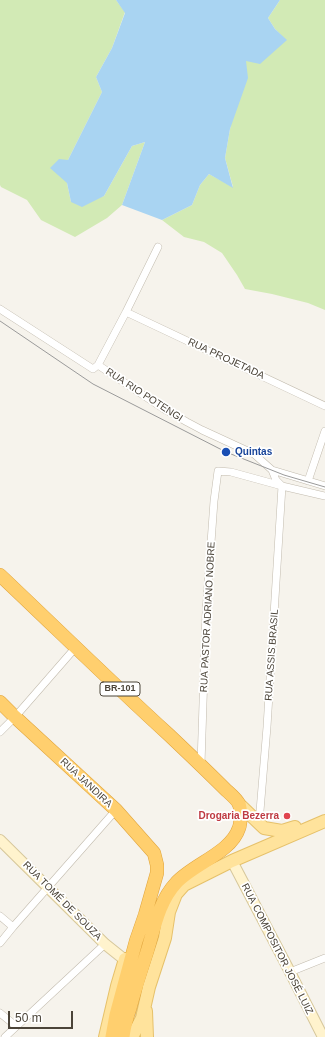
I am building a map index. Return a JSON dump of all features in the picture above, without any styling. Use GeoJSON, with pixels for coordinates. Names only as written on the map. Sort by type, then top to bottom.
{"type":"FeatureCollection","features":[{"type":"Feature","properties":{"kind":"highway","name":"BR-101"},"geometry":{"type":"LineString","coordinates":[[0,575],[137,706],[201,764],[239,804]]}},
{"type":"Feature","properties":{"kind":"highway","name":"RUA JANDIRA"},"geometry":{"type":"LineString","coordinates":[[0,702],[116,810],[154,853],[157,873],[136,942]]}},
{"type":"Feature","properties":{"kind":"highway"},"geometry":{"type":"LineString","coordinates":[[112,1037],[116,1015],[134,975],[147,952],[156,919],[168,893],[183,877],[204,861],[218,853],[234,838],[240,827],[241,816],[239,804]]}},
{"type":"Feature","properties":{"kind":"highway"},"geometry":{"type":"LineString","coordinates":[[152,955],[164,915],[168,893]]}},
{"type":"Feature","properties":{"kind":"highway"},"geometry":{"type":"LineString","coordinates":[[123,1037],[134,975],[136,942]]}},
{"type":"Feature","properties":{"kind":"main road"},"geometry":{"type":"LineString","coordinates":[[239,804],[264,828],[282,831],[325,820]]}},
{"type":"Feature","properties":{"kind":"main road"},"geometry":{"type":"LineString","coordinates":[[132,1037],[142,1018],[149,987],[165,938],[169,912],[176,894],[184,885],[232,861],[325,820]]}},
{"type":"Feature","properties":{"kind":"main road"},"geometry":{"type":"LineString","coordinates":[[105,1037],[117,986],[125,960],[136,942]]}},
{"type":"Feature","properties":{"kind":"main road"},"geometry":{"type":"LineString","coordinates":[[145,1004],[147,1037]]}},
{"type":"Feature","properties":{"kind":"street"},"geometry":{"type":"LineString","coordinates":[[98,365],[158,247]]}},
{"type":"Feature","properties":{"kind":"street","name":"RUA RIO POTENGI"},"geometry":{"type":"LineString","coordinates":[[0,309],[92,369],[98,365],[164,409],[202,430],[250,452],[272,470],[325,486]]}},
{"type":"Feature","properties":{"kind":"street","name":"RUA PROJETADA"},"geometry":{"type":"LineString","coordinates":[[126,312],[325,406]]}},
{"type":"Feature","properties":{"kind":"street"},"geometry":{"type":"LineString","coordinates":[[308,481],[325,431]]}},
{"type":"Feature","properties":{"kind":"street","name":"RUA PASTOR ADRIANO NOBRE"},"geometry":{"type":"LineString","coordinates":[[201,764],[206,612],[214,501],[219,470],[282,486]]}},
{"type":"Feature","properties":{"kind":"street","name":"RUA RIO POTENGI"},"geometry":{"type":"LineString","coordinates":[[272,470],[273,476],[282,486]]}},
{"type":"Feature","properties":{"kind":"street"},"geometry":{"type":"LineString","coordinates":[[282,486],[325,496]]}},
{"type":"Feature","properties":{"kind":"street","name":"RUA ASSIS BRASIL"},"geometry":{"type":"LineString","coordinates":[[259,823],[267,728],[282,486]]}},
{"type":"Feature","properties":{"kind":"street"},"geometry":{"type":"LineString","coordinates":[[0,732],[76,647]]}},
{"type":"Feature","properties":{"kind":"street"},"geometry":{"type":"LineString","coordinates":[[0,943],[116,810]]}},
{"type":"Feature","properties":{"kind":"street","name":"RUA TOMÉ DE SOUZA"},"geometry":{"type":"LineString","coordinates":[[0,840],[105,944],[125,960]]}},
{"type":"Feature","properties":{"kind":"street","name":"RUA COMPOSITOR JOSÉ LUIZ"},"geometry":{"type":"LineString","coordinates":[[232,861],[322,1037]]}},
{"type":"Feature","properties":{"kind":"street"},"geometry":{"type":"LineString","coordinates":[[0,916],[13,927]]}},
{"type":"Feature","properties":{"kind":"street"},"geometry":{"type":"LineString","coordinates":[[5,1037],[105,944]]}},
{"type":"Feature","properties":{"kind":"street"},"geometry":{"type":"LineString","coordinates":[[290,972],[325,958]]}},
{"type":"Feature","properties":{"kind":"street"},"geometry":{"type":"LineString","coordinates":[[0,1013],[16,1026]]}},
{"type":"Feature","properties":{"kind":"green space"},"geometry":{"type":"Polygon","coordinates":[[[0,0],[116,0],[125,12],[112,48],[96,77],[102,92],[68,160],[67,183],[71,202],[104,196],[132,146],[145,142],[122,205],[107,218],[75,237],[41,220],[27,200],[1,187],[0,185],[0,0]]]}},
{"type":"Feature","properties":{"kind":"green space"},"geometry":{"type":"Polygon","coordinates":[[[280,0],[325,0],[325,310],[308,303],[245,289],[222,253],[204,242],[184,237],[162,220],[192,205],[200,185],[209,174],[233,187],[225,158],[230,129],[246,61],[286,40],[275,29],[268,18],[280,0]]]}},
{"type":"Feature","properties":{"kind":"water"},"geometry":{"type":"Polygon","coordinates":[[[116,0],[280,0],[268,18],[275,29],[287,40],[260,64],[246,61],[248,78],[230,129],[225,158],[233,188],[209,174],[200,185],[192,205],[162,220],[122,205],[145,142],[132,146],[104,196],[82,207],[71,202],[67,183],[50,168],[59,159],[68,160],[102,92],[96,77],[112,48],[125,13],[116,0]]]}},
{"type":"Feature","properties":{"kind":"tunnel"},"geometry":{"type":"LineString","coordinates":[[134,1016],[147,972]]}},
{"type":"Feature","properties":{"kind":"tram line"},"geometry":{"type":"LineString","coordinates":[[0,321],[93,384],[226,452],[284,475],[325,487]]}},
{"type":"Feature","properties":{"kind":"place","name":"Quintas"},"geometry":{"type":"Point","coordinates":[226,452]}},
{"type":"Feature","properties":{"kind":"place","name":"Drogaria Bezerra"},"geometry":{"type":"Point","coordinates":[287,816]}}]}
